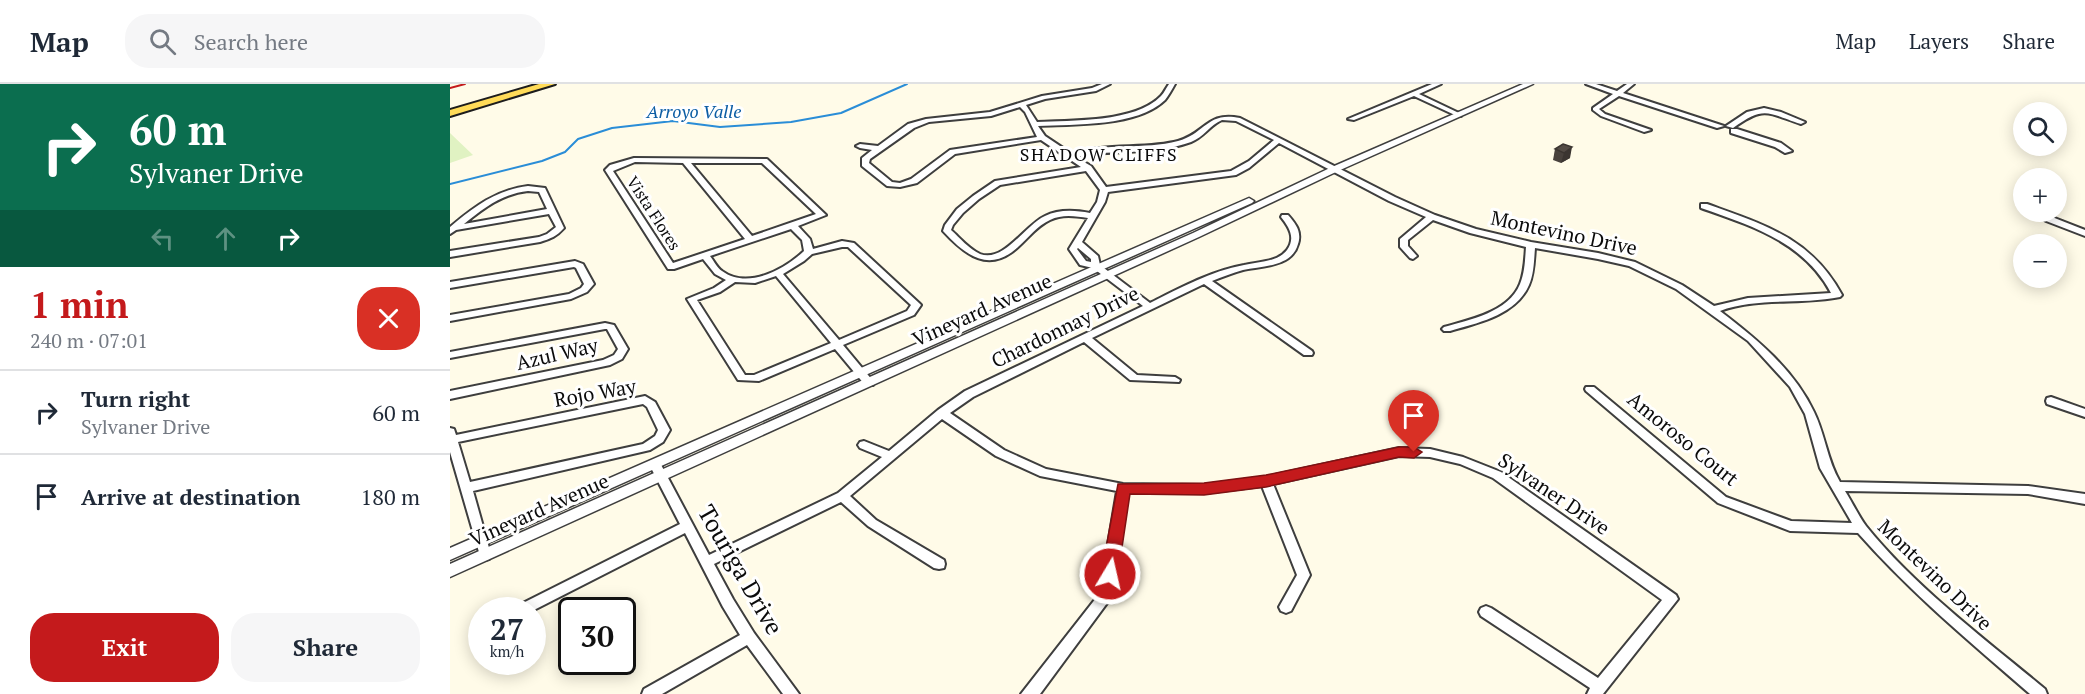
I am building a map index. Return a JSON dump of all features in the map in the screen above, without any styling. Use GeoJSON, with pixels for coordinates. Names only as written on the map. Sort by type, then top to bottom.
{"type":"FeatureCollection","features":[{"type":"Feature","properties":{"kind":"main road"},"geometry":{"type":"LineString","coordinates":[[450,107],[532,84]]}},
{"type":"Feature","properties":{"kind":"main road"},"geometry":{"type":"LineString","coordinates":[[450,113],[550,84]]}},
{"type":"Feature","properties":{"kind":"street"},"geometry":{"type":"LineString","coordinates":[[1042,138],[953,152],[914,181],[900,185],[890,184],[865,164],[866,158],[879,148],[911,126],[928,120],[991,114],[1052,95],[1094,90],[1107,84]]}},
{"type":"Feature","properties":{"kind":"street"},"geometry":{"type":"LineString","coordinates":[[1034,124],[1135,114],[1152,106],[1172,84]]}},
{"type":"Feature","properties":{"kind":"street"},"geometry":{"type":"LineString","coordinates":[[1352,119],[1438,84]]}},
{"type":"Feature","properties":{"kind":"street","name":"Vineyard Avenue"},"geometry":{"type":"LineString","coordinates":[[450,554],[1096,266],[1332,167],[1516,84]]}},
{"type":"Feature","properties":{"kind":"street","name":"Vineyard Avenue"},"geometry":{"type":"LineString","coordinates":[[1455,113],[1529,84]]}},
{"type":"Feature","properties":{"kind":"street"},"geometry":{"type":"LineString","coordinates":[[1589,84],[1732,128],[1788,151]]}},
{"type":"Feature","properties":{"kind":"street"},"geometry":{"type":"LineString","coordinates":[[1631,84],[1597,107],[1596,111],[1647,130]]}},
{"type":"Feature","properties":{"kind":"street"},"geometry":{"type":"LineString","coordinates":[[1414,94],[1455,113]]}},
{"type":"Feature","properties":{"kind":"street"},"geometry":{"type":"LineString","coordinates":[[1021,104],[1032,114],[1036,131],[1042,138],[1088,168],[1104,190]]}},
{"type":"Feature","properties":{"kind":"street"},"geometry":{"type":"LineString","coordinates":[[1732,128],[1750,112],[1760,110],[1801,122]]}},
{"type":"Feature","properties":{"kind":"street","name":"Montevino Drive"},"geometry":{"type":"LineString","coordinates":[[1072,157],[1086,152],[1182,142],[1192,139],[1214,119],[1222,117],[1238,119],[1432,217],[1473,231],[1531,245],[1632,264],[1679,287],[1751,339],[1794,385],[1810,414],[1826,468],[1861,528],[1892,563],[1937,606],[2040,694]]}},
{"type":"Feature","properties":{"kind":"street"},"geometry":{"type":"LineString","coordinates":[[1104,190],[1233,173],[1253,162],[1266,148],[1279,140]]}},
{"type":"Feature","properties":{"kind":"street"},"geometry":{"type":"LineString","coordinates":[[860,146],[879,148]]}},
{"type":"Feature","properties":{"kind":"street","name":"Vista Flores"},"geometry":{"type":"LineString","coordinates":[[634,160],[685,160],[764,161],[822,215],[671,267],[609,170],[634,160]]}},
{"type":"Feature","properties":{"kind":"street"},"geometry":{"type":"LineString","coordinates":[[685,160],[751,240]]}},
{"type":"Feature","properties":{"kind":"street","name":"Vineyard Avenue"},"geometry":{"type":"LineString","coordinates":[[450,571],[1106,275],[1332,167]]}},
{"type":"Feature","properties":{"kind":"street"},"geometry":{"type":"LineString","coordinates":[[1088,168],[998,183],[950,220],[947,231],[975,255],[992,258],[1004,254],[1034,225],[1045,218],[1074,213],[1093,216]]}},
{"type":"Feature","properties":{"kind":"street"},"geometry":{"type":"LineString","coordinates":[[450,254],[540,239],[550,236],[561,228],[542,190],[512,190],[492,198],[452,230]]}},
{"type":"Feature","properties":{"kind":"street"},"geometry":{"type":"LineString","coordinates":[[1104,190],[1101,202],[1073,249],[1075,255],[1083,263],[1096,266],[1148,306]]}},
{"type":"Feature","properties":{"kind":"street"},"geometry":{"type":"LineString","coordinates":[[1704,206],[1734,214],[1787,241],[1809,256],[1822,269],[1837,295],[1787,300],[1748,300],[1732,302],[1713,310]]}},
{"type":"Feature","properties":{"kind":"street"},"geometry":{"type":"LineString","coordinates":[[452,230],[552,211]]}},
{"type":"Feature","properties":{"kind":"street","name":"Chardonnay Drive"},"geometry":{"type":"LineString","coordinates":[[706,562],[842,496],[942,413],[969,394],[1205,280],[1239,268],[1284,258],[1294,248],[1296,238],[1293,225],[1285,217]]}},
{"type":"Feature","properties":{"kind":"street"},"geometry":{"type":"LineString","coordinates":[[1413,256],[1404,247],[1404,239],[1432,217]]}},
{"type":"Feature","properties":{"kind":"street"},"geometry":{"type":"LineString","coordinates":[[2057,222],[2085,233]]}},
{"type":"Feature","properties":{"kind":"street"},"geometry":{"type":"LineString","coordinates":[[793,226],[806,239],[809,252]]}},
{"type":"Feature","properties":{"kind":"street"},"geometry":{"type":"LineString","coordinates":[[705,256],[719,273],[733,279],[766,277],[779,274],[809,252],[842,244],[851,245],[916,305],[910,313],[754,379],[742,378],[692,299],[717,290],[733,279]]}},
{"type":"Feature","properties":{"kind":"street"},"geometry":{"type":"LineString","coordinates":[[1447,329],[1470,322],[1509,303],[1522,290],[1531,245]]}},
{"type":"Feature","properties":{"kind":"street"},"geometry":{"type":"LineString","coordinates":[[450,285],[575,264],[580,266],[589,284],[584,290],[571,296],[450,318]]}},
{"type":"Feature","properties":{"kind":"street"},"geometry":{"type":"LineString","coordinates":[[779,274],[869,383]]}},
{"type":"Feature","properties":{"kind":"street"},"geometry":{"type":"LineString","coordinates":[[1205,280],[1308,353]]}},
{"type":"Feature","properties":{"kind":"street","name":"Azul Way"},"geometry":{"type":"LineString","coordinates":[[450,355],[606,326],[611,327],[623,349],[618,357],[606,363],[450,395]]}},
{"type":"Feature","properties":{"kind":"street"},"geometry":{"type":"LineString","coordinates":[[1084,338],[1134,378],[1175,380]]}},
{"type":"Feature","properties":{"kind":"street","name":"Amoroso Court"},"geometry":{"type":"LineString","coordinates":[[1590,389],[1722,500],[1790,526],[1861,528]]}},
{"type":"Feature","properties":{"kind":"street","name":"Rojo Way"},"geometry":{"type":"LineString","coordinates":[[451,437],[645,400],[651,405],[664,430],[659,439],[646,447],[465,488]]}},
{"type":"Feature","properties":{"kind":"street"},"geometry":{"type":"LineString","coordinates":[[2051,401],[2085,413]]}},
{"type":"Feature","properties":{"kind":"street","name":"Sylvaner Drive"},"geometry":{"type":"LineString","coordinates":[[942,413],[1000,453],[1044,473],[1123,488],[1204,489],[1266,481],[1399,452],[1430,453],[1464,461],[1497,475],[1671,599],[1597,690]]}},
{"type":"Feature","properties":{"kind":"street"},"geometry":{"type":"LineString","coordinates":[[451,437],[485,555]]}},
{"type":"Feature","properties":{"kind":"street"},"geometry":{"type":"LineString","coordinates":[[864,445],[891,456]]}},
{"type":"Feature","properties":{"kind":"street","name":"Touriga Drive"},"geometry":{"type":"LineString","coordinates":[[655,464],[706,562],[749,637],[792,694]]}},
{"type":"Feature","properties":{"kind":"street"},"geometry":{"type":"LineString","coordinates":[[1266,481],[1304,575],[1286,607]]}},
{"type":"Feature","properties":{"kind":"street"},"geometry":{"type":"LineString","coordinates":[[1836,486],[2028,490],[2085,499]]}},
{"type":"Feature","properties":{"kind":"street"},"geometry":{"type":"LineString","coordinates":[[1028,694],[1035,689],[1106,595],[1123,488]]}},
{"type":"Feature","properties":{"kind":"street"},"geometry":{"type":"LineString","coordinates":[[842,496],[872,523],[939,564]]}},
{"type":"Feature","properties":{"kind":"street"},"geometry":{"type":"LineString","coordinates":[[546,598],[688,526]]}},
{"type":"Feature","properties":{"kind":"street"},"geometry":{"type":"LineString","coordinates":[[1485,612],[1597,690]]}},
{"type":"Feature","properties":{"kind":"street"},"geometry":{"type":"LineString","coordinates":[[650,694],[749,637]]}},
{"type":"Feature","properties":{"kind":"green space"},"geometry":{"type":"Polygon","coordinates":[[[450,133],[473,155],[450,163],[450,133]]]}},
{"type":"Feature","properties":{"kind":"building"},"geometry":{"type":"Polygon","coordinates":[[[1563,144],[1572,147],[1564,153],[1555,149],[1563,144]]]}},
{"type":"Feature","properties":{"kind":"waterway","name":"Arroyo Valle"},"geometry":{"type":"LineString","coordinates":[[450,184],[542,161],[565,152],[578,139],[612,128],[673,121],[720,127],[791,122],[841,113],[907,84]]}},
{"type":"Feature","properties":{"kind":"railway"},"geometry":{"type":"LineString","coordinates":[[450,88],[465,84]]}},
{"type":"Feature","properties":{"kind":"district","name":"SHADOW CLIFFS"},"geometry":{"type":"Point","coordinates":[1099,155]}},
{"type":"Feature","properties":{"kind":"route"},"geometry":{"type":"LineString","coordinates":[[1110,574],[1123,488],[1204,489],[1266,481],[1399,452],[1414,452]]}}]}
